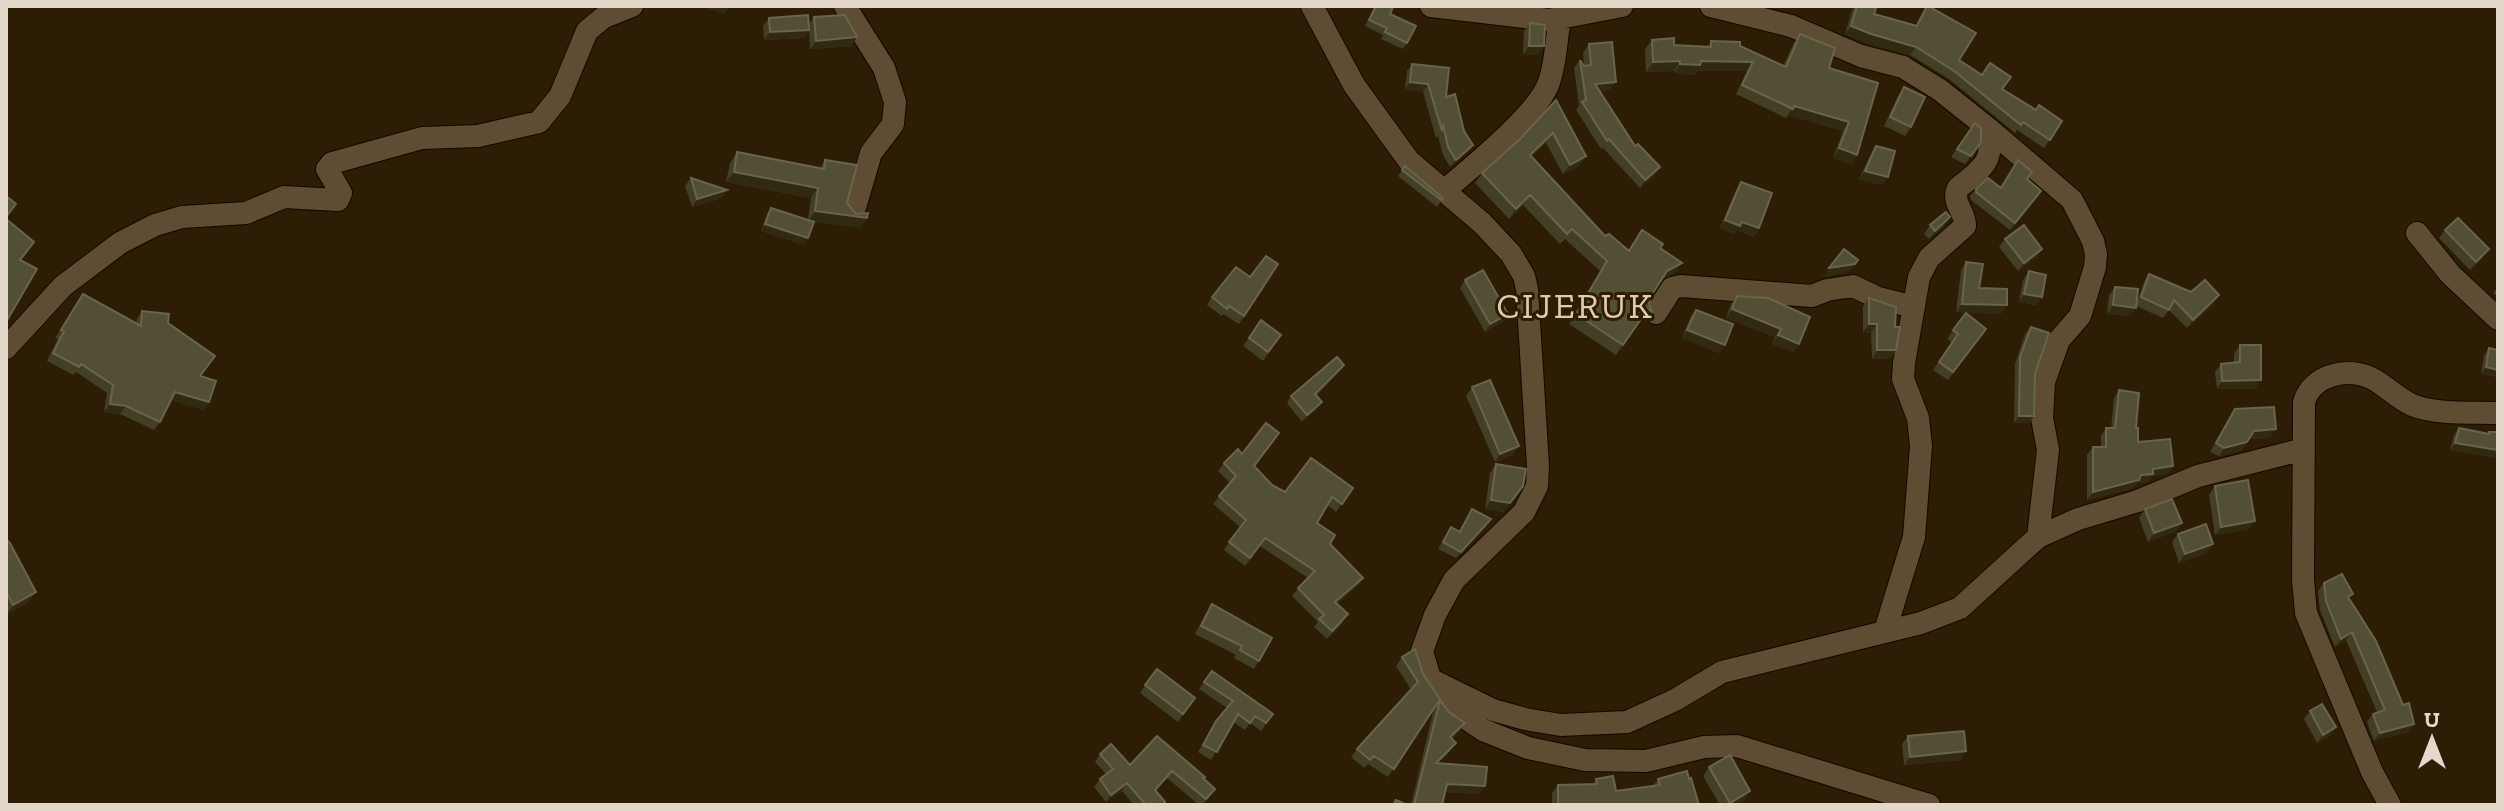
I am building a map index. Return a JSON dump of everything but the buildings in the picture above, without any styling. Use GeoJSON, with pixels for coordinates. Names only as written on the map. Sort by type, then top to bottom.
{"type":"FeatureCollection","features":[{"type":"Feature","properties":{"kind":"street"},"geometry":{"type":"LineString","coordinates":[[6,348],[63,286],[95,260],[143,231],[192,216],[246,213],[284,197],[338,200],[341,193],[327,169],[332,163],[422,138],[478,136],[539,122],[560,96],[587,31],[604,12],[632,6]]}},
{"type":"Feature","properties":{"kind":"street"},"geometry":{"type":"LineString","coordinates":[[845,6],[884,68],[895,102],[893,124],[871,153],[854,211]]}},
{"type":"Feature","properties":{"kind":"street"},"geometry":{"type":"LineString","coordinates":[[1312,6],[1328,41],[1370,108],[1409,161],[1445,190],[1501,244],[1524,276],[1529,304],[1537,486],[1524,512],[1454,580],[1435,615],[1422,651],[1430,678],[1452,709],[1483,730],[1528,748],[1585,760],[1646,761],[1704,747],[1737,746],[1929,805]]}},
{"type":"Feature","properties":{"kind":"street"},"geometry":{"type":"LineString","coordinates":[[1431,6],[1560,19],[1622,6]]}},
{"type":"Feature","properties":{"kind":"street"},"geometry":{"type":"LineString","coordinates":[[1711,6],[1791,26],[1861,56],[1903,67],[1940,90],[2072,200],[2093,241],[2095,267],[2080,316],[2059,340],[2044,382],[2042,418],[2048,450],[2038,537]]}},
{"type":"Feature","properties":{"kind":"street"},"geometry":{"type":"LineString","coordinates":[[1445,190],[1493,149],[1536,103],[1549,83],[1560,19]]}},
{"type":"Feature","properties":{"kind":"street"},"geometry":{"type":"LineString","coordinates":[[1885,631],[1914,537],[1921,446],[1918,418],[1903,379],[1919,277],[1924,265],[1965,226],[1965,216],[1956,202],[1957,192],[1988,160],[1989,129]]}},
{"type":"Feature","properties":{"kind":"street"},"geometry":{"type":"LineString","coordinates":[[2417,233],[2450,274],[2498,319]]}},
{"type":"Feature","properties":{"kind":"street"},"geometry":{"type":"LineString","coordinates":[[1656,313],[1672,288],[1681,286],[1812,296],[1853,286],[1878,298],[1914,307]]}},
{"type":"Feature","properties":{"kind":"street"},"geometry":{"type":"LineString","coordinates":[[2390,805],[2372,772],[2306,613],[2303,580],[2303,412],[2307,390],[2328,377],[2344,374],[2371,378],[2412,405],[2498,413]]}},
{"type":"Feature","properties":{"kind":"street"},"geometry":{"type":"LineString","coordinates":[[1430,678],[1493,710],[1515,716],[1561,725],[1596,726],[1627,722],[1675,700],[1722,672],[1921,623],[1960,608],[2038,537],[2078,519],[2138,501],[2198,476],[2304,449]]}},
{"type":"Feature","properties":{"kind":"district","name":"CIJERUK"},"geometry":{"type":"Point","coordinates":[1575,305]}}]}
